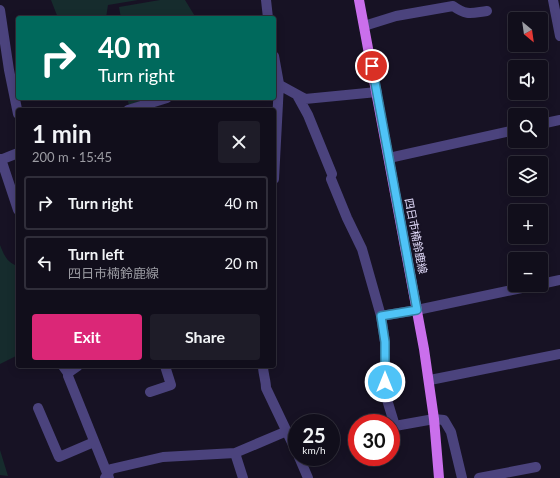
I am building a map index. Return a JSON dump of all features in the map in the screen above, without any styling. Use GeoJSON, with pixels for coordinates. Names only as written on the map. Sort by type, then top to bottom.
{"type":"FeatureCollection","features":[{"type":"Feature","properties":{"kind":"main road","name":"四日市楠鈴鹿線"},"geometry":{"type":"LineString","coordinates":[[359,0],[430,380],[439,478]]}},
{"type":"Feature","properties":{"kind":"street"},"geometry":{"type":"LineString","coordinates":[[266,0],[268,16]]}},
{"type":"Feature","properties":{"kind":"street"},"geometry":{"type":"LineString","coordinates":[[553,0],[560,36]]}},
{"type":"Feature","properties":{"kind":"street"},"geometry":{"type":"LineString","coordinates":[[364,26],[396,16],[453,6],[463,13],[469,14],[487,11]]}},
{"type":"Feature","properties":{"kind":"street"},"geometry":{"type":"LineString","coordinates":[[0,10],[5,72],[16,108]]}},
{"type":"Feature","properties":{"kind":"street"},"geometry":{"type":"LineString","coordinates":[[276,83],[305,99],[377,92]]}},
{"type":"Feature","properties":{"kind":"street"},"geometry":{"type":"LineString","coordinates":[[297,95],[308,115],[347,218],[362,249],[381,316],[385,342],[385,393],[395,426],[434,419],[444,420],[451,432],[462,478]]}},
{"type":"Feature","properties":{"kind":"street"},"geometry":{"type":"LineString","coordinates":[[143,108],[158,106]]}},
{"type":"Feature","properties":{"kind":"street"},"geometry":{"type":"LineString","coordinates":[[548,123],[560,120]]}},
{"type":"Feature","properties":{"kind":"street"},"geometry":{"type":"LineString","coordinates":[[389,158],[508,132]]}},
{"type":"Feature","properties":{"kind":"street"},"geometry":{"type":"LineString","coordinates":[[16,154],[0,159],[16,204]]}},
{"type":"Feature","properties":{"kind":"street"},"geometry":{"type":"LineString","coordinates":[[548,283],[560,280]]}},
{"type":"Feature","properties":{"kind":"street"},"geometry":{"type":"LineString","coordinates":[[381,316],[508,291]]}},
{"type":"Feature","properties":{"kind":"street"},"geometry":{"type":"LineString","coordinates":[[430,380],[560,354]]}},
{"type":"Feature","properties":{"kind":"street"},"geometry":{"type":"LineString","coordinates":[[150,392],[170,385],[166,368]]}},
{"type":"Feature","properties":{"kind":"street"},"geometry":{"type":"LineString","coordinates":[[107,477],[110,469],[163,456],[235,453],[287,431],[266,388],[263,368]]}},
{"type":"Feature","properties":{"kind":"street"},"geometry":{"type":"LineString","coordinates":[[66,369],[107,477]]}},
{"type":"Feature","properties":{"kind":"street"},"geometry":{"type":"LineString","coordinates":[[38,408],[59,457],[94,442]]}},
{"type":"Feature","properties":{"kind":"street"},"geometry":{"type":"LineString","coordinates":[[235,453],[243,478]]}},
{"type":"Feature","properties":{"kind":"street"},"geometry":{"type":"LineString","coordinates":[[303,466],[308,478]]}},
{"type":"Feature","properties":{"kind":"street"},"geometry":{"type":"LineString","coordinates":[[479,478],[536,467]]}},
{"type":"Feature","properties":{"kind":"green space"},"geometry":{"type":"Polygon","coordinates":[[[51,0],[138,0],[108,5],[106,16],[57,16],[51,0]]]}},
{"type":"Feature","properties":{"kind":"green space"},"geometry":{"type":"Polygon","coordinates":[[[160,0],[185,0],[195,16],[121,16],[119,7],[160,0]]]}},
{"type":"Feature","properties":{"kind":"green space"},"geometry":{"type":"Polygon","coordinates":[[[128,100],[145,100],[129,105],[128,100]]]}},
{"type":"Feature","properties":{"kind":"green space"},"geometry":{"type":"Polygon","coordinates":[[[0,245],[9,261],[16,266],[16,356],[0,364],[0,245]]]}},
{"type":"Feature","properties":{"kind":"green space"},"geometry":{"type":"Polygon","coordinates":[[[0,450],[8,476],[0,475],[0,450]]]}},
{"type":"Feature","properties":{"kind":"route"},"geometry":{"type":"LineString","coordinates":[[372,66],[417,310],[381,316],[385,342],[385,382]]}}]}
